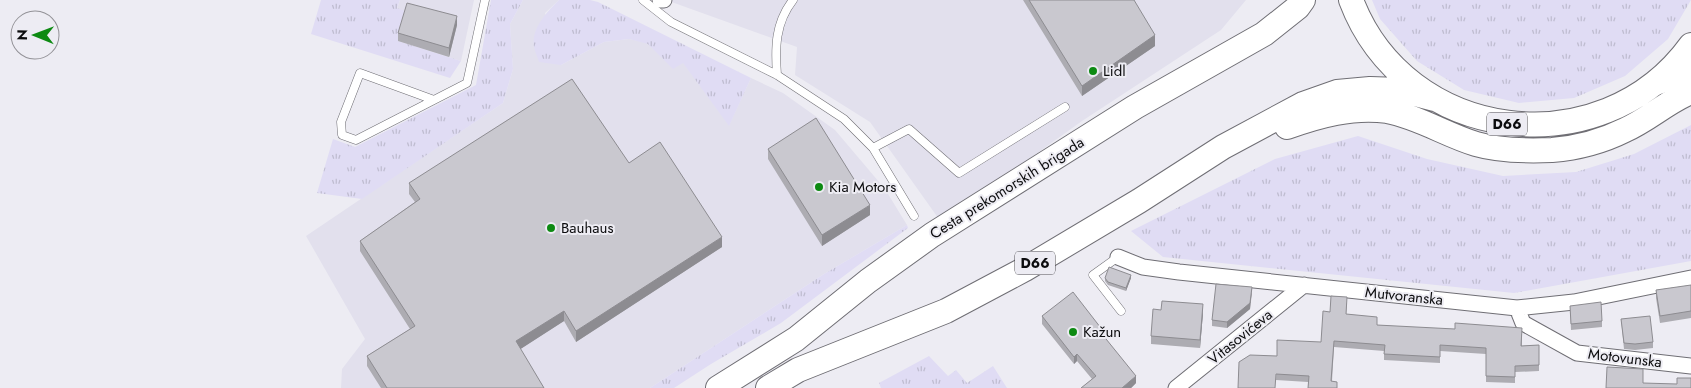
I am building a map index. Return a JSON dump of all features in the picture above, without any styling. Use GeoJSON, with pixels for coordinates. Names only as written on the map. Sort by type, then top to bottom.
{"type":"FeatureCollection","features":[{"type":"Feature","properties":{"kind":"main road","name":"Cesta prekomorskih brigada"},"geometry":{"type":"LineString","coordinates":[[718,388],[796,339],[868,281],[932,235],[1135,107],[1264,34],[1298,8],[1303,0]]}},
{"type":"Feature","properties":{"kind":"main road","name":"D66"},"geometry":{"type":"LineString","coordinates":[[1351,0],[1357,16],[1377,48],[1403,76],[1434,99]]}},
{"type":"Feature","properties":{"kind":"main road","name":"D66"},"geometry":{"type":"LineString","coordinates":[[768,388],[798,370],[937,315],[1025,269],[1223,147],[1303,104],[1337,92],[1370,89],[1400,90],[1434,99],[1469,115],[1506,124],[1545,125],[1582,119],[1619,106],[1651,86],[1680,60],[1691,45]]}},
{"type":"Feature","properties":{"kind":"main road"},"geometry":{"type":"LineString","coordinates":[[1651,86],[1691,73]]}},
{"type":"Feature","properties":{"kind":"main road"},"geometry":{"type":"LineString","coordinates":[[1258,128],[1281,129],[1314,118],[1351,110],[1387,111],[1416,119],[1478,144],[1517,150],[1553,150],[1590,144],[1625,130],[1691,92]]}},
{"type":"Feature","properties":{"kind":"street","name":"Mutvoranska"},"geometry":{"type":"LineString","coordinates":[[1118,257],[1143,267],[1517,308],[1574,302],[1691,278]]}},
{"type":"Feature","properties":{"kind":"street","name":"Vitasovićeva"},"geometry":{"type":"LineString","coordinates":[[1176,388],[1304,286]]}},
{"type":"Feature","properties":{"kind":"street","name":"Motovunska"},"geometry":{"type":"LineString","coordinates":[[1517,308],[1523,323],[1577,353],[1691,366]]}},
{"type":"Feature","properties":{"kind":"lane"},"geometry":{"type":"LineString","coordinates":[[434,100],[360,73],[341,122],[342,135],[356,140],[434,100],[467,83],[485,0]]}},
{"type":"Feature","properties":{"kind":"lane"},"geometry":{"type":"LineString","coordinates":[[643,0],[671,22],[777,75],[844,119],[873,148],[914,216]]}},
{"type":"Feature","properties":{"kind":"lane"},"geometry":{"type":"LineString","coordinates":[[777,75],[775,48],[784,12],[793,0]]}},
{"type":"Feature","properties":{"kind":"lane"},"geometry":{"type":"LineString","coordinates":[[873,148],[910,129],[959,173],[1065,107]]}},
{"type":"Feature","properties":{"kind":"lane"},"geometry":{"type":"LineString","coordinates":[[1118,257],[1093,275],[1121,311]]}},
{"type":"Feature","properties":{"kind":"shaded area"},"geometry":{"type":"Polygon","coordinates":[[[400,0],[474,0],[461,61],[398,41],[397,9],[400,0]]]}},
{"type":"Feature","properties":{"kind":"shaded area"},"geometry":{"type":"Polygon","coordinates":[[[523,0],[559,0],[545,13],[561,65],[604,42],[629,39],[648,43],[673,68],[683,62],[729,125],[751,78],[783,93],[835,130],[885,189],[907,225],[824,274],[650,388],[341,388],[342,369],[365,339],[306,236],[503,103],[513,69],[510,24],[523,0]]]}},
{"type":"Feature","properties":{"kind":"shaded area"},"geometry":{"type":"Polygon","coordinates":[[[666,0],[1246,0],[1221,30],[1082,121],[941,222],[870,122],[795,75],[797,47],[666,0]]]}},
{"type":"Feature","properties":{"kind":"green space"},"geometry":{"type":"Polygon","coordinates":[[[321,0],[400,0],[397,8],[407,12],[398,41],[461,61],[450,78],[311,34],[321,0]]]}},
{"type":"Feature","properties":{"kind":"green space"},"geometry":{"type":"Polygon","coordinates":[[[491,0],[523,0],[510,24],[513,69],[503,103],[362,199],[317,193],[333,139],[355,147],[476,85],[491,0]]]}},
{"type":"Feature","properties":{"kind":"green space"},"geometry":{"type":"Polygon","coordinates":[[[559,0],[590,0],[598,2],[751,78],[729,126],[683,63],[673,69],[648,44],[629,39],[604,42],[561,65],[539,62],[534,47],[535,33],[541,21],[559,0]]]}},
{"type":"Feature","properties":{"kind":"green space"},"geometry":{"type":"Polygon","coordinates":[[[1372,0],[1691,0],[1668,39],[1625,76],[1574,98],[1519,103],[1464,90],[1417,61],[1380,19],[1372,0]]]}},
{"type":"Feature","properties":{"kind":"green space"},"geometry":{"type":"Polygon","coordinates":[[[1691,125],[1691,261],[1514,293],[1163,257],[1131,231],[1275,159],[1358,136],[1427,159],[1503,176],[1576,172],[1634,154],[1691,125]]]}},
{"type":"Feature","properties":{"kind":"green space"},"geometry":{"type":"Polygon","coordinates":[[[907,225],[908,228],[781,323],[674,388],[650,388],[824,274],[907,225]]]}},
{"type":"Feature","properties":{"kind":"green space"},"geometry":{"type":"Polygon","coordinates":[[[929,356],[948,376],[956,370],[967,383],[993,366],[1007,388],[881,388],[879,383],[929,356]]]}},
{"type":"Feature","properties":{"kind":"building","name":"Lidl"},"geometry":{"type":"Polygon","coordinates":[[[1029,0],[1134,0],[1155,35],[1082,86],[1029,0]]]}},
{"type":"Feature","properties":{"kind":"building"},"geometry":{"type":"Polygon","coordinates":[[[407,3],[457,16],[449,48],[398,33],[407,3]]]}},
{"type":"Feature","properties":{"kind":"building","name":"Bauhaus"},"geometry":{"type":"Polygon","coordinates":[[[572,79],[629,163],[660,142],[722,237],[576,331],[564,311],[516,341],[544,388],[387,388],[367,356],[415,326],[360,241],[420,199],[409,183],[572,79]]]}},
{"type":"Feature","properties":{"kind":"building","name":"Kia Motors"},"geometry":{"type":"Polygon","coordinates":[[[816,118],[870,205],[822,235],[768,149],[816,118]]]}},
{"type":"Feature","properties":{"kind":"building"},"geometry":{"type":"Polygon","coordinates":[[[1109,267],[1131,275],[1126,288],[1108,282],[1105,278],[1109,267]]]}},
{"type":"Feature","properties":{"kind":"building"},"geometry":{"type":"Polygon","coordinates":[[[1216,284],[1252,287],[1250,303],[1227,322],[1212,320],[1216,284]]]}},
{"type":"Feature","properties":{"kind":"building"},"geometry":{"type":"Polygon","coordinates":[[[1691,285],[1691,311],[1660,316],[1656,290],[1691,285]]]}},
{"type":"Feature","properties":{"kind":"building"},"geometry":{"type":"Polygon","coordinates":[[[1073,292],[1104,332],[1102,334],[1136,376],[1122,388],[1081,388],[1096,376],[1077,354],[1074,357],[1042,316],[1073,292]]]}},
{"type":"Feature","properties":{"kind":"building"},"geometry":{"type":"Polygon","coordinates":[[[1331,296],[1347,297],[1346,314],[1377,317],[1377,325],[1455,329],[1455,323],[1522,328],[1521,346],[1539,345],[1539,365],[1515,366],[1515,377],[1486,376],[1486,348],[1440,345],[1440,357],[1384,354],[1385,345],[1334,341],[1331,381],[1337,382],[1337,388],[1308,388],[1309,376],[1276,374],[1275,388],[1238,388],[1239,362],[1250,355],[1277,356],[1277,340],[1321,342],[1323,311],[1330,312],[1331,296]]]}},
{"type":"Feature","properties":{"kind":"building"},"geometry":{"type":"Polygon","coordinates":[[[1162,301],[1203,304],[1200,340],[1151,336],[1153,309],[1161,310],[1162,301]]]}},
{"type":"Feature","properties":{"kind":"building"},"geometry":{"type":"Polygon","coordinates":[[[1601,302],[1602,321],[1571,324],[1570,306],[1601,302]]]}},
{"type":"Feature","properties":{"kind":"building"},"geometry":{"type":"Polygon","coordinates":[[[1650,316],[1653,342],[1624,343],[1621,319],[1650,316]]]}},
{"type":"Feature","properties":{"kind":"building"},"geometry":{"type":"Polygon","coordinates":[[[1607,367],[1643,369],[1643,383],[1677,384],[1677,378],[1691,378],[1691,388],[1606,388],[1607,367]]]}},
{"type":"Feature","properties":{"kind":"place","name":"Lidl"},"geometry":{"type":"Point","coordinates":[1093,71]}},
{"type":"Feature","properties":{"kind":"place","name":"Kia Motors"},"geometry":{"type":"Point","coordinates":[819,187]}},
{"type":"Feature","properties":{"kind":"place","name":"Bauhaus"},"geometry":{"type":"Point","coordinates":[551,228]}},
{"type":"Feature","properties":{"kind":"place","name":"Kažun"},"geometry":{"type":"Point","coordinates":[1073,332]}}]}
